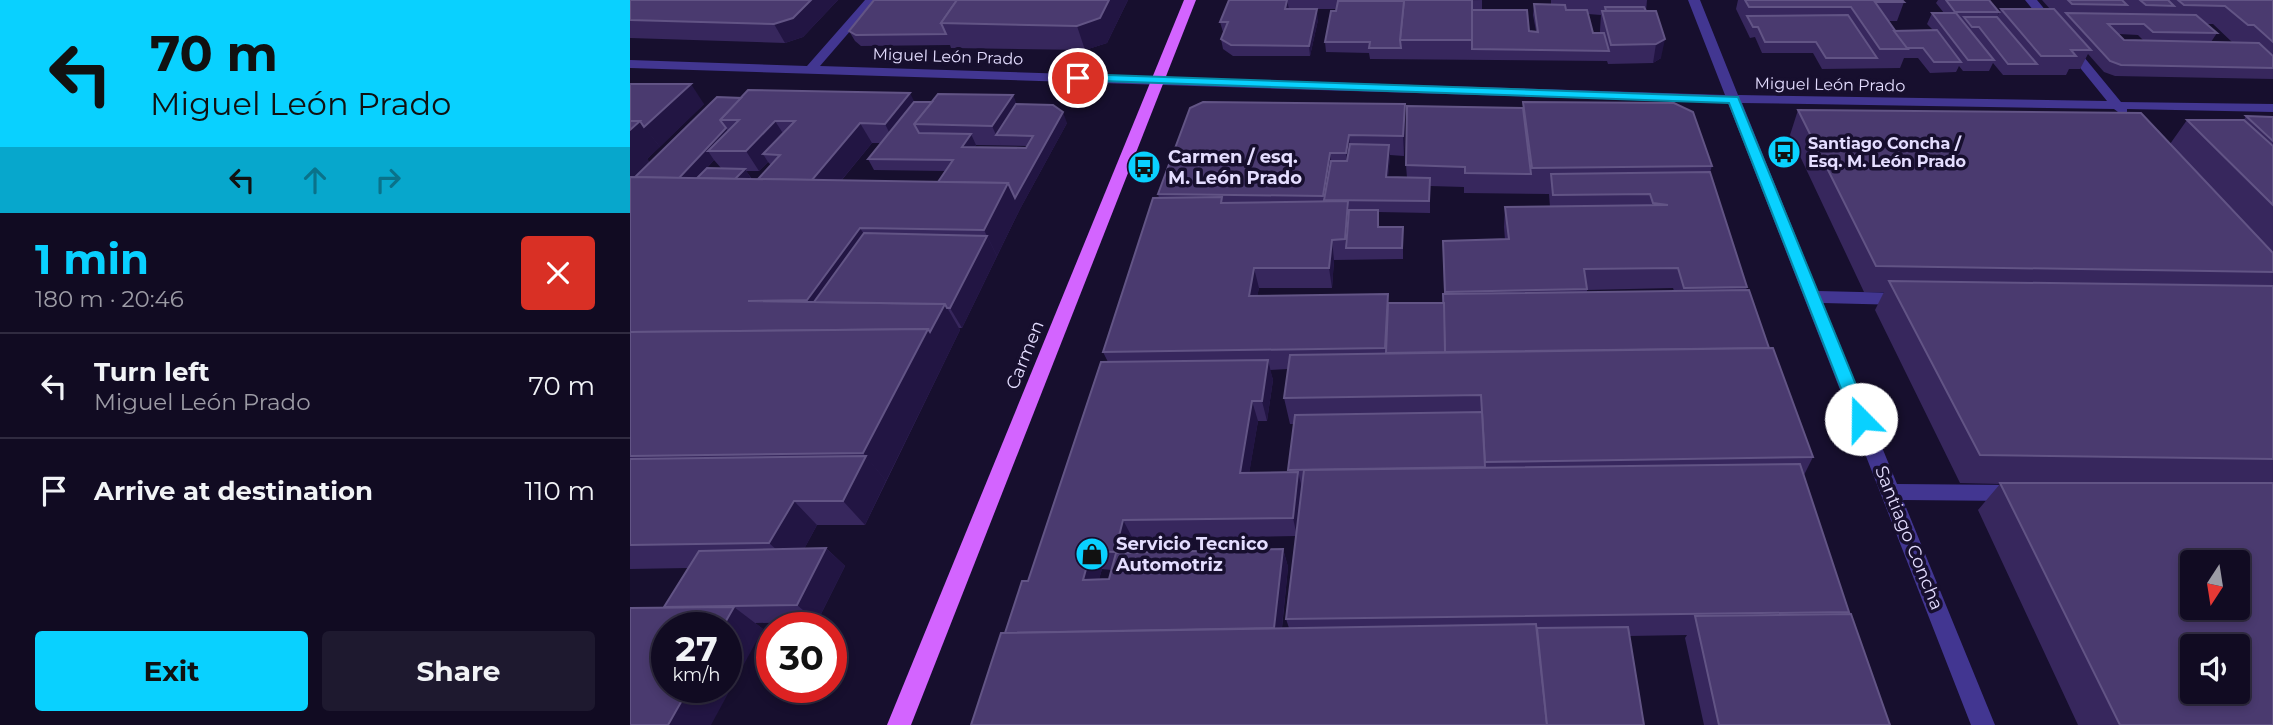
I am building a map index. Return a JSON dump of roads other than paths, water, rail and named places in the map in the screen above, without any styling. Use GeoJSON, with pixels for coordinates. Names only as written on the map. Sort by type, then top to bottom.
{"type":"FeatureCollection","features":[{"type":"Feature","properties":{"kind":"main road","name":"Carmen"},"geometry":{"type":"LineString","coordinates":[[899,725],[1189,0]]}},
{"type":"Feature","properties":{"kind":"street"},"geometry":{"type":"LineString","coordinates":[[810,70],[872,0]]}},
{"type":"Feature","properties":{"kind":"street","name":"Santiago Concha"},"geometry":{"type":"LineString","coordinates":[[1694,0],[1983,725]]}},
{"type":"Feature","properties":{"kind":"street"},"geometry":{"type":"LineString","coordinates":[[2031,0],[2136,127]]}},
{"type":"Feature","properties":{"kind":"street","name":"Miguel León Prado"},"geometry":{"type":"LineString","coordinates":[[630,64],[1733,99],[2273,108]]}},
{"type":"Feature","properties":{"kind":"street"},"geometry":{"type":"LineString","coordinates":[[1813,297],[1923,299]]}},
{"type":"Feature","properties":{"kind":"street"},"geometry":{"type":"LineString","coordinates":[[1891,492],[2031,493]]}},
{"type":"Feature","properties":{"kind":"place","name":"Santiago Concha / Esq. M. León Prado"},"geometry":{"type":"Point","coordinates":[1784,152]}},
{"type":"Feature","properties":{"kind":"place","name":"Carmen / esq. M. León Prado"},"geometry":{"type":"Point","coordinates":[1144,167]}},
{"type":"Feature","properties":{"kind":"place","name":"Servicio Tecnico Automotriz"},"geometry":{"type":"Point","coordinates":[1092,554]}}]}
